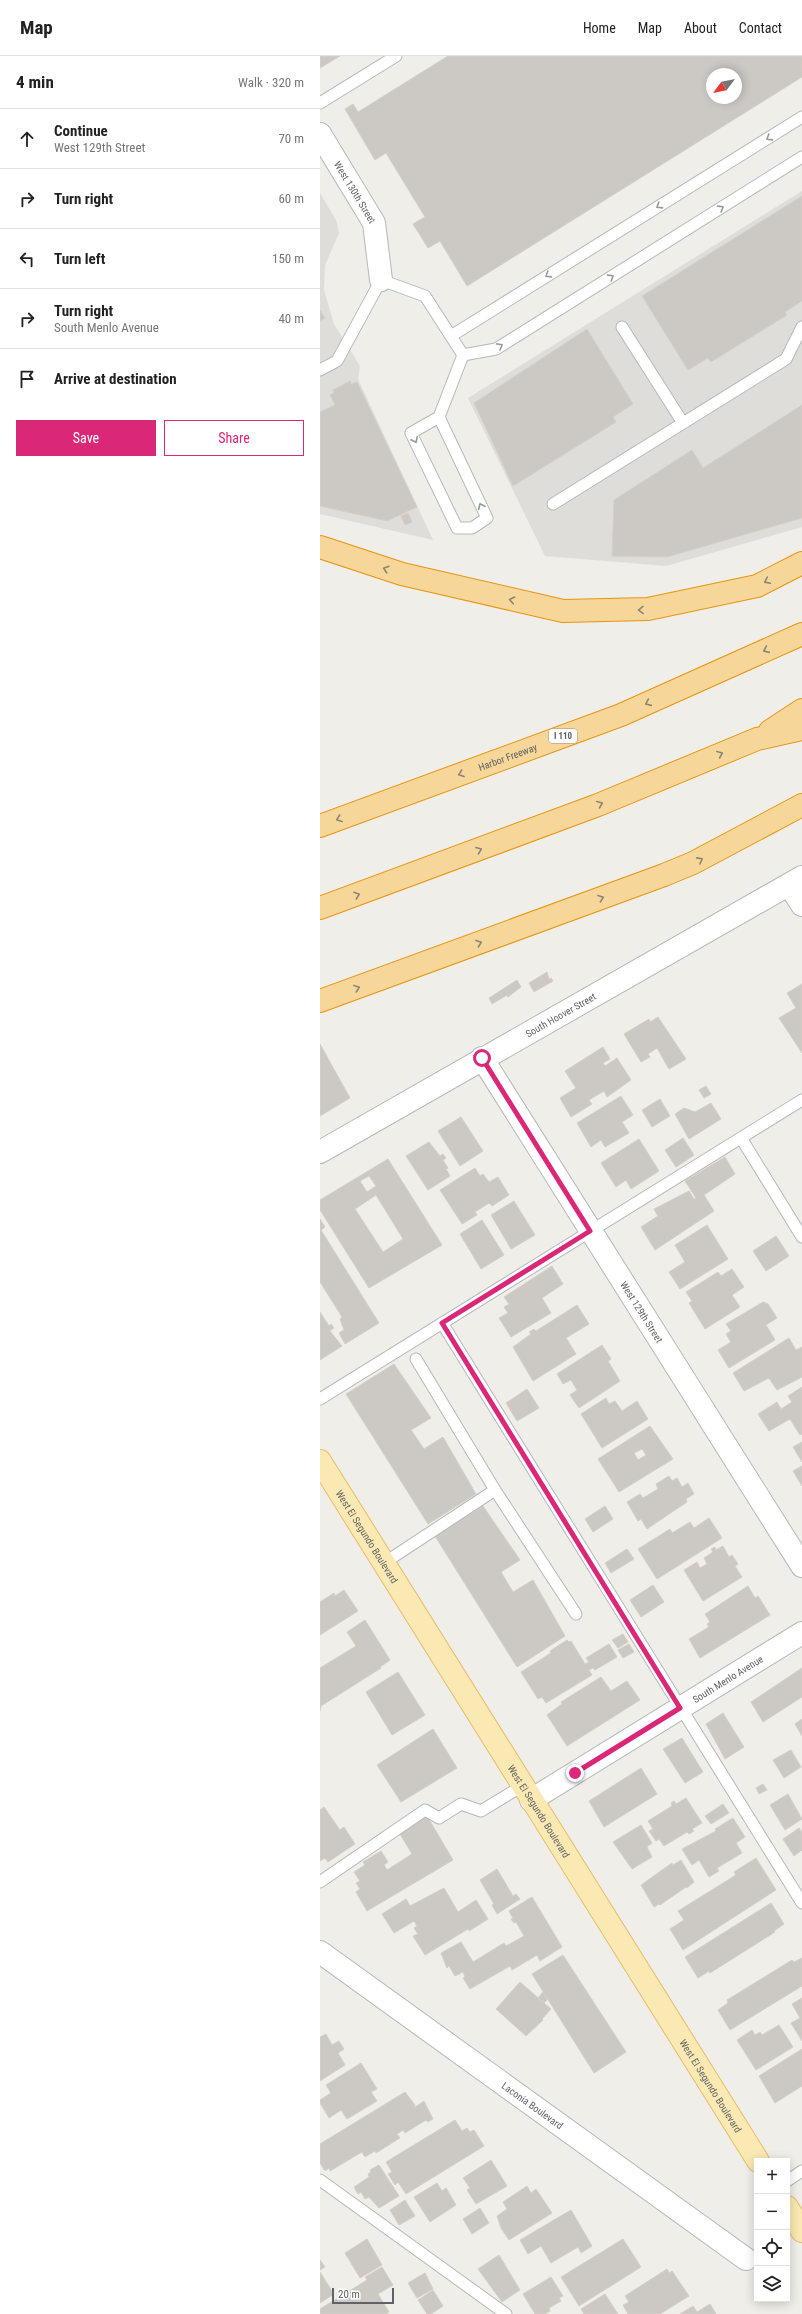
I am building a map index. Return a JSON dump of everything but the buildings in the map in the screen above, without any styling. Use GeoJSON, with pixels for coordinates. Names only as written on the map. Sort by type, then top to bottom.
{"type":"FeatureCollection","features":[{"type":"Feature","properties":{"kind":"highway"},"geometry":{"type":"LineString","coordinates":[[320,547],[402,574],[563,611],[648,609],[757,586],[802,564]]}},
{"type":"Feature","properties":{"kind":"highway","name":"Harbor Freeway"},"geometry":{"type":"LineString","coordinates":[[320,826],[621,715],[802,634]]}},
{"type":"Feature","properties":{"kind":"highway"},"geometry":{"type":"LineString","coordinates":[[757,739],[802,710]]}},
{"type":"Feature","properties":{"kind":"highway"},"geometry":{"type":"LineString","coordinates":[[320,908],[598,805],[757,739],[802,729]]}},
{"type":"Feature","properties":{"kind":"highway"},"geometry":{"type":"LineString","coordinates":[[320,1001],[664,875],[693,863],[802,805]]}},
{"type":"Feature","properties":{"kind":"main road","name":"West El Segundo Boulevard"},"geometry":{"type":"LineString","coordinates":[[320,1461],[526,1793],[756,2158]]}},
{"type":"Feature","properties":{"kind":"street","name":"West 130th Street"},"geometry":{"type":"LineString","coordinates":[[320,134],[374,223],[381,280]]}},
{"type":"Feature","properties":{"kind":"street"},"geometry":{"type":"LineString","coordinates":[[795,881],[802,905]]}},
{"type":"Feature","properties":{"kind":"street","name":"South Hoover Street"},"geometry":{"type":"LineString","coordinates":[[320,1152],[482,1058],[795,881]]}},
{"type":"Feature","properties":{"kind":"street","name":"West 129th Street"},"geometry":{"type":"LineString","coordinates":[[482,1058],[802,1566]]}},
{"type":"Feature","properties":{"kind":"street","name":"South Menlo Avenue"},"geometry":{"type":"LineString","coordinates":[[526,1793],[680,1708],[802,1633]]}},
{"type":"Feature","properties":{"kind":"street","name":"Laconia Boulevard"},"geometry":{"type":"LineString","coordinates":[[320,1952],[746,2259]]}},
{"type":"Feature","properties":{"kind":"lane"},"geometry":{"type":"LineString","coordinates":[[320,103],[396,56]]}},
{"type":"Feature","properties":{"kind":"lane"},"geometry":{"type":"LineString","coordinates":[[451,336],[802,117]]}},
{"type":"Feature","properties":{"kind":"lane"},"geometry":{"type":"LineString","coordinates":[[463,355],[496,348],[802,157]]}},
{"type":"Feature","properties":{"kind":"lane"},"geometry":{"type":"LineString","coordinates":[[320,370],[337,361],[381,280],[425,296],[463,355]]}},
{"type":"Feature","properties":{"kind":"lane"},"geometry":{"type":"LineString","coordinates":[[622,327],[683,423]]}},
{"type":"Feature","properties":{"kind":"lane"},"geometry":{"type":"LineString","coordinates":[[554,504],[786,359],[802,327]]}},
{"type":"Feature","properties":{"kind":"lane"},"geometry":{"type":"LineString","coordinates":[[439,417],[486,518],[472,528],[457,528],[412,433],[439,417],[463,355]]}},
{"type":"Feature","properties":{"kind":"lane"},"geometry":{"type":"LineString","coordinates":[[320,1399],[802,1100]]}},
{"type":"Feature","properties":{"kind":"lane"},"geometry":{"type":"LineString","coordinates":[[741,1138],[802,1236]]}},
{"type":"Feature","properties":{"kind":"lane"},"geometry":{"type":"LineString","coordinates":[[442,1323],[802,1903]]}},
{"type":"Feature","properties":{"kind":"lane"},"geometry":{"type":"LineString","coordinates":[[416,1359],[495,1490],[576,1614]]}},
{"type":"Feature","properties":{"kind":"lane"},"geometry":{"type":"LineString","coordinates":[[384,1563],[495,1490]]}},
{"type":"Feature","properties":{"kind":"lane"},"geometry":{"type":"LineString","coordinates":[[320,1882],[425,1810],[439,1818],[461,1804],[481,1811],[526,1793]]}},
{"type":"Feature","properties":{"kind":"lane"},"geometry":{"type":"LineString","coordinates":[[790,2179],[802,2171]]}},
{"type":"Feature","properties":{"kind":"lane"},"geometry":{"type":"LineString","coordinates":[[320,2180],[506,2314]]}},
{"type":"Feature","properties":{"kind":"shaded area"},"geometry":{"type":"Polygon","coordinates":[[[802,191],[802,527],[666,566],[545,556],[468,398],[802,191]]]}},
{"type":"Feature","properties":{"kind":"shaded area"},"geometry":{"type":"Polygon","coordinates":[[[320,193],[336,220],[339,233],[325,265],[324,290],[334,324],[360,366],[358,379],[433,540],[320,514],[320,193]]]}},
{"type":"Feature","properties":{"kind":"route"},"geometry":{"type":"LineString","coordinates":[[482,1058],[590,1231],[442,1323],[680,1708],[575,1773]]}}]}
